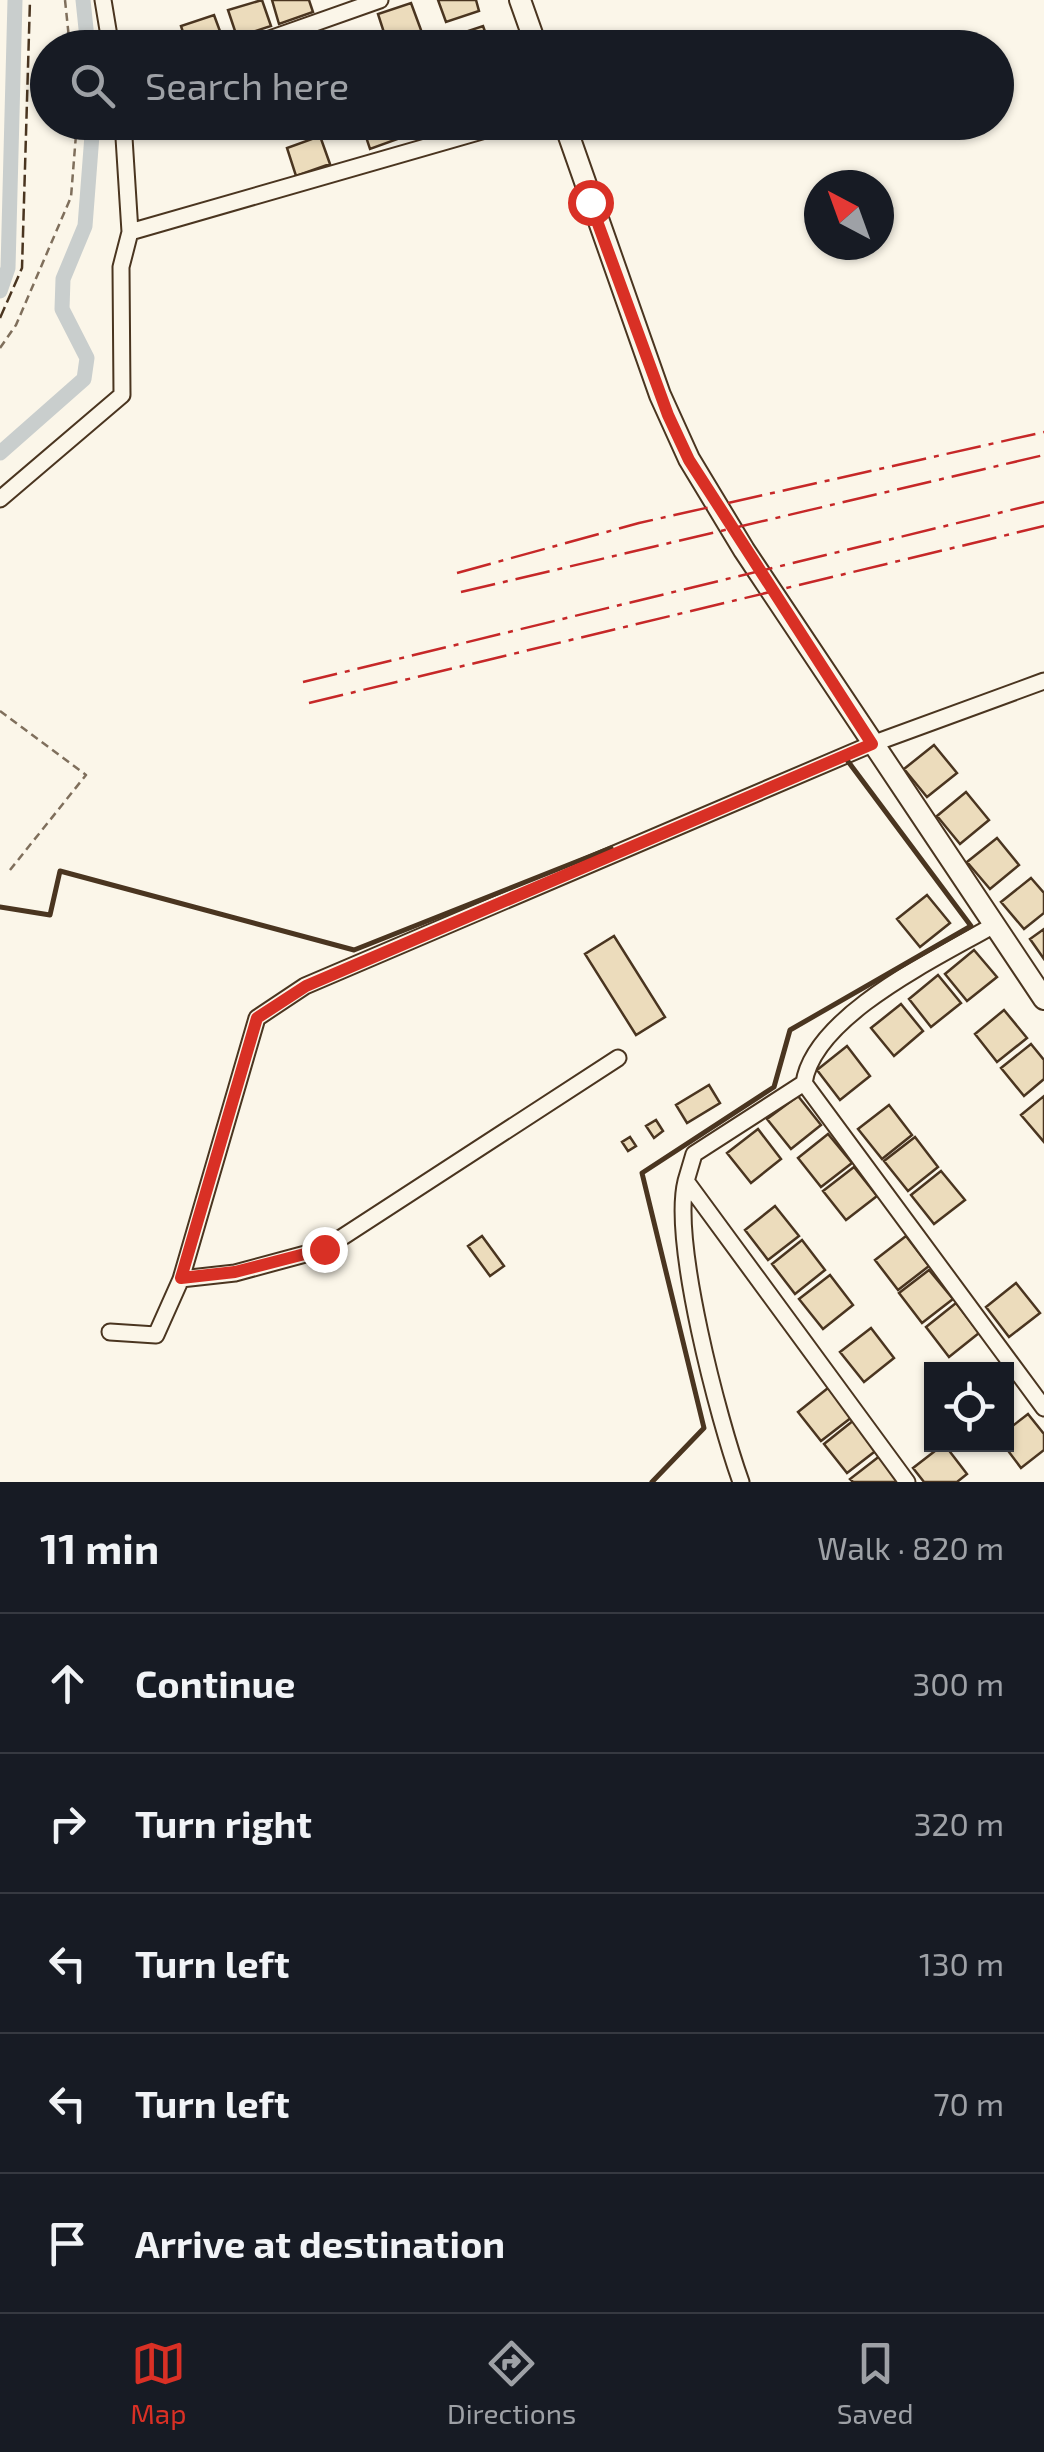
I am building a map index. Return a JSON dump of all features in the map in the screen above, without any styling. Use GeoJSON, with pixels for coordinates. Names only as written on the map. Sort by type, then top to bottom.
{"type":"FeatureCollection","features":[{"type":"Feature","properties":{"kind":"main road"},"geometry":{"type":"LineString","coordinates":[[520,0],[531,30]]}},
{"type":"Feature","properties":{"kind":"main road"},"geometry":{"type":"LineString","coordinates":[[571,140],[678,437],[721,515],[1044,999]]}},
{"type":"Feature","properties":{"kind":"street"},"geometry":{"type":"LineString","coordinates":[[103,0],[108,30]]}},
{"type":"Feature","properties":{"kind":"street"},"geometry":{"type":"LineString","coordinates":[[295,30],[380,0]]}},
{"type":"Feature","properties":{"kind":"street"},"geometry":{"type":"LineString","coordinates":[[0,498],[122,395],[120,268],[130,232],[123,140]]}},
{"type":"Feature","properties":{"kind":"street"},"geometry":{"type":"LineString","coordinates":[[130,232],[451,140]]}},
{"type":"Feature","properties":{"kind":"street"},"geometry":{"type":"LineString","coordinates":[[110,1332],[156,1335],[181,1278],[257,1018],[306,986],[872,744],[1044,682]]}},
{"type":"Feature","properties":{"kind":"street"},"geometry":{"type":"LineString","coordinates":[[741,1482],[722,1431],[693,1287],[681,1202],[694,1154],[804,1082],[812,1054],[849,1017],[994,925]]}},
{"type":"Feature","properties":{"kind":"street"},"geometry":{"type":"LineString","coordinates":[[181,1278],[235,1272],[324,1249],[618,1058]]}},
{"type":"Feature","properties":{"kind":"street"},"geometry":{"type":"LineString","coordinates":[[804,1082],[1044,1408]]}},
{"type":"Feature","properties":{"kind":"street"},"geometry":{"type":"LineString","coordinates":[[686,1182],[907,1482]]}},
{"type":"Feature","properties":{"kind":"path"},"geometry":{"type":"LineString","coordinates":[[65,0],[68,30]]}},
{"type":"Feature","properties":{"kind":"path"},"geometry":{"type":"LineString","coordinates":[[0,348],[16,324],[71,197],[76,140]]}},
{"type":"Feature","properties":{"kind":"path"},"geometry":{"type":"LineString","coordinates":[[0,711],[86,775],[10,870]]}},
{"type":"Feature","properties":{"kind":"building"},"geometry":{"type":"Polygon","coordinates":[[[262,0],[271,26],[235,30],[228,10],[262,0]]]}},
{"type":"Feature","properties":{"kind":"building"},"geometry":{"type":"Polygon","coordinates":[[[272,0],[309,0],[313,12],[279,24],[272,0]]]}},
{"type":"Feature","properties":{"kind":"building"},"geometry":{"type":"Polygon","coordinates":[[[438,0],[476,0],[479,11],[446,22],[438,0]]]}},
{"type":"Feature","properties":{"kind":"building"},"geometry":{"type":"Polygon","coordinates":[[[411,3],[421,30],[383,30],[378,14],[411,3]]]}},
{"type":"Feature","properties":{"kind":"building"},"geometry":{"type":"Polygon","coordinates":[[[214,15],[220,30],[182,30],[181,26],[214,15]]]}},
{"type":"Feature","properties":{"kind":"building"},"geometry":{"type":"Polygon","coordinates":[[[321,140],[330,164],[296,176],[287,148],[321,140]]]}},
{"type":"Feature","properties":{"kind":"building"},"geometry":{"type":"Polygon","coordinates":[[[367,140],[395,140],[370,149],[367,140]]]}},
{"type":"Feature","properties":{"kind":"building"},"geometry":{"type":"Polygon","coordinates":[[[934,745],[957,773],[927,797],[904,769],[934,745]]]}},
{"type":"Feature","properties":{"kind":"building"},"geometry":{"type":"Polygon","coordinates":[[[966,792],[989,820],[960,844],[937,816],[966,792]]]}},
{"type":"Feature","properties":{"kind":"building"},"geometry":{"type":"Polygon","coordinates":[[[997,838],[1019,865],[990,889],[967,862],[997,838]]]}},
{"type":"Feature","properties":{"kind":"building"},"geometry":{"type":"Polygon","coordinates":[[[1031,878],[1044,893],[1044,913],[1024,929],[1001,902],[1031,878]]]}},
{"type":"Feature","properties":{"kind":"building"},"geometry":{"type":"Polygon","coordinates":[[[927,895],[950,923],[920,947],[897,919],[927,895]]]}},
{"type":"Feature","properties":{"kind":"building"},"geometry":{"type":"Polygon","coordinates":[[[1044,929],[1044,959],[1030,939],[1044,929]]]}},
{"type":"Feature","properties":{"kind":"building"},"geometry":{"type":"Polygon","coordinates":[[[614,936],[665,1017],[636,1035],[585,954],[614,936]]]}},
{"type":"Feature","properties":{"kind":"building"},"geometry":{"type":"Polygon","coordinates":[[[974,950],[997,977],[967,1001],[945,974],[974,950]]]}},
{"type":"Feature","properties":{"kind":"building"},"geometry":{"type":"Polygon","coordinates":[[[938,975],[961,1003],[931,1027],[909,999],[938,975]]]}},
{"type":"Feature","properties":{"kind":"building"},"geometry":{"type":"Polygon","coordinates":[[[901,1004],[923,1031],[894,1056],[871,1028],[901,1004]]]}},
{"type":"Feature","properties":{"kind":"building"},"geometry":{"type":"Polygon","coordinates":[[[1004,1010],[1027,1038],[997,1062],[975,1034],[1004,1010]]]}},
{"type":"Feature","properties":{"kind":"building"},"geometry":{"type":"Polygon","coordinates":[[[1031,1044],[1044,1060],[1044,1079],[1024,1096],[1001,1068],[1031,1044]]]}},
{"type":"Feature","properties":{"kind":"building"},"geometry":{"type":"Polygon","coordinates":[[[847,1046],[870,1076],[840,1100],[817,1070],[847,1046]]]}},
{"type":"Feature","properties":{"kind":"building"},"geometry":{"type":"Polygon","coordinates":[[[709,1085],[720,1103],[687,1123],[676,1105],[709,1085]]]}},
{"type":"Feature","properties":{"kind":"building"},"geometry":{"type":"Polygon","coordinates":[[[798,1096],[821,1125],[791,1149],[767,1119],[798,1096]]]}},
{"type":"Feature","properties":{"kind":"building"},"geometry":{"type":"Polygon","coordinates":[[[1044,1096],[1044,1142],[1021,1115],[1044,1096]]]}},
{"type":"Feature","properties":{"kind":"building"},"geometry":{"type":"Polygon","coordinates":[[[889,1105],[912,1135],[882,1159],[858,1129],[889,1105]]]}},
{"type":"Feature","properties":{"kind":"building"},"geometry":{"type":"Polygon","coordinates":[[[656,1120],[663,1131],[654,1138],[646,1126],[656,1120]]]}},
{"type":"Feature","properties":{"kind":"building"},"geometry":{"type":"Polygon","coordinates":[[[758,1129],[781,1159],[751,1183],[727,1153],[758,1129]]]}},
{"type":"Feature","properties":{"kind":"building"},"geometry":{"type":"Polygon","coordinates":[[[828,1134],[852,1163],[821,1187],[798,1158],[828,1134]]]}},
{"type":"Feature","properties":{"kind":"building"},"geometry":{"type":"Polygon","coordinates":[[[630,1137],[636,1146],[628,1151],[622,1142],[630,1137]]]}},
{"type":"Feature","properties":{"kind":"building"},"geometry":{"type":"Polygon","coordinates":[[[915,1137],[938,1167],[908,1191],[884,1161],[915,1137]]]}},
{"type":"Feature","properties":{"kind":"building"},"geometry":{"type":"Polygon","coordinates":[[[854,1167],[877,1196],[846,1220],[823,1191],[854,1167]]]}},
{"type":"Feature","properties":{"kind":"building"},"geometry":{"type":"Polygon","coordinates":[[[941,1171],[965,1200],[934,1224],[911,1195],[941,1171]]]}},
{"type":"Feature","properties":{"kind":"building"},"geometry":{"type":"Polygon","coordinates":[[[775,1206],[799,1236],[768,1260],[745,1230],[775,1206]]]}},
{"type":"Feature","properties":{"kind":"building"},"geometry":{"type":"Polygon","coordinates":[[[482,1236],[504,1266],[490,1276],[468,1246],[482,1236]]]}},
{"type":"Feature","properties":{"kind":"building"},"geometry":{"type":"Polygon","coordinates":[[[906,1236],[929,1266],[898,1290],[875,1260],[906,1236]]]}},
{"type":"Feature","properties":{"kind":"building"},"geometry":{"type":"Polygon","coordinates":[[[802,1240],[825,1270],[795,1294],[772,1264],[802,1240]]]}},
{"type":"Feature","properties":{"kind":"building"},"geometry":{"type":"Polygon","coordinates":[[[929,1270],[953,1299],[922,1323],[899,1293],[929,1270]]]}},
{"type":"Feature","properties":{"kind":"building"},"geometry":{"type":"Polygon","coordinates":[[[830,1275],[853,1305],[823,1329],[799,1299],[830,1275]]]}},
{"type":"Feature","properties":{"kind":"building"},"geometry":{"type":"Polygon","coordinates":[[[1016,1283],[1040,1313],[1009,1337],[986,1307],[1016,1283]]]}},
{"type":"Feature","properties":{"kind":"building"},"geometry":{"type":"Polygon","coordinates":[[[956,1303],[979,1333],[949,1357],[926,1327],[956,1303]]]}},
{"type":"Feature","properties":{"kind":"building"},"geometry":{"type":"Polygon","coordinates":[[[871,1328],[894,1358],[864,1382],[840,1352],[871,1328]]]}},
{"type":"Feature","properties":{"kind":"building"},"geometry":{"type":"Polygon","coordinates":[[[828,1388],[852,1417],[821,1441],[798,1412],[828,1388]]]}},
{"type":"Feature","properties":{"kind":"building"},"geometry":{"type":"Polygon","coordinates":[[[1028,1414],[1044,1434],[1044,1450],[1021,1468],[1009,1452],[1014,1452],[1014,1425],[1028,1414]]]}},
{"type":"Feature","properties":{"kind":"building"},"geometry":{"type":"Polygon","coordinates":[[[854,1420],[878,1449],[847,1473],[824,1444],[854,1420]]]}},
{"type":"Feature","properties":{"kind":"building"},"geometry":{"type":"Polygon","coordinates":[[[934,1452],[950,1452],[967,1474],[957,1482],[924,1482],[913,1468],[934,1452]]]}},
{"type":"Feature","properties":{"kind":"building"},"geometry":{"type":"Polygon","coordinates":[[[881,1455],[902,1482],[850,1479],[881,1455]]]}},
{"type":"Feature","properties":{"kind":"waterway"},"geometry":{"type":"LineString","coordinates":[[0,291],[8,268],[15,0]]}},
{"type":"Feature","properties":{"kind":"waterway"},"geometry":{"type":"LineString","coordinates":[[83,0],[86,30]]}},
{"type":"Feature","properties":{"kind":"waterway"},"geometry":{"type":"LineString","coordinates":[[0,453],[84,379],[87,358],[62,309],[63,279],[85,226],[92,140]]}},
{"type":"Feature","properties":{"kind":"fence"},"geometry":{"type":"LineString","coordinates":[[0,318],[22,268],[30,0]]}},
{"type":"Feature","properties":{"kind":"wall"},"geometry":{"type":"LineString","coordinates":[[652,1482],[704,1428],[642,1173],[774,1087],[790,1030],[971,926],[844,756]]}},
{"type":"Feature","properties":{"kind":"wall"},"geometry":{"type":"LineString","coordinates":[[0,907],[50,915],[60,871],[354,950],[611,848]]}},
{"type":"Feature","properties":{"kind":"power"},"geometry":{"type":"LineString","coordinates":[[457,573],[639,523],[1044,432]]}},
{"type":"Feature","properties":{"kind":"power"},"geometry":{"type":"LineString","coordinates":[[461,592],[1044,455]]}},
{"type":"Feature","properties":{"kind":"power"},"geometry":{"type":"LineString","coordinates":[[303,682],[1044,502]]}},
{"type":"Feature","properties":{"kind":"power"},"geometry":{"type":"LineString","coordinates":[[309,703],[1044,526]]}},
{"type":"Feature","properties":{"kind":"route"},"geometry":{"type":"LineString","coordinates":[[324,1249],[235,1272],[181,1278],[183,1260],[238,1095],[257,1018],[306,986],[872,744],[689,460],[668,415],[590,202]]}}]}
